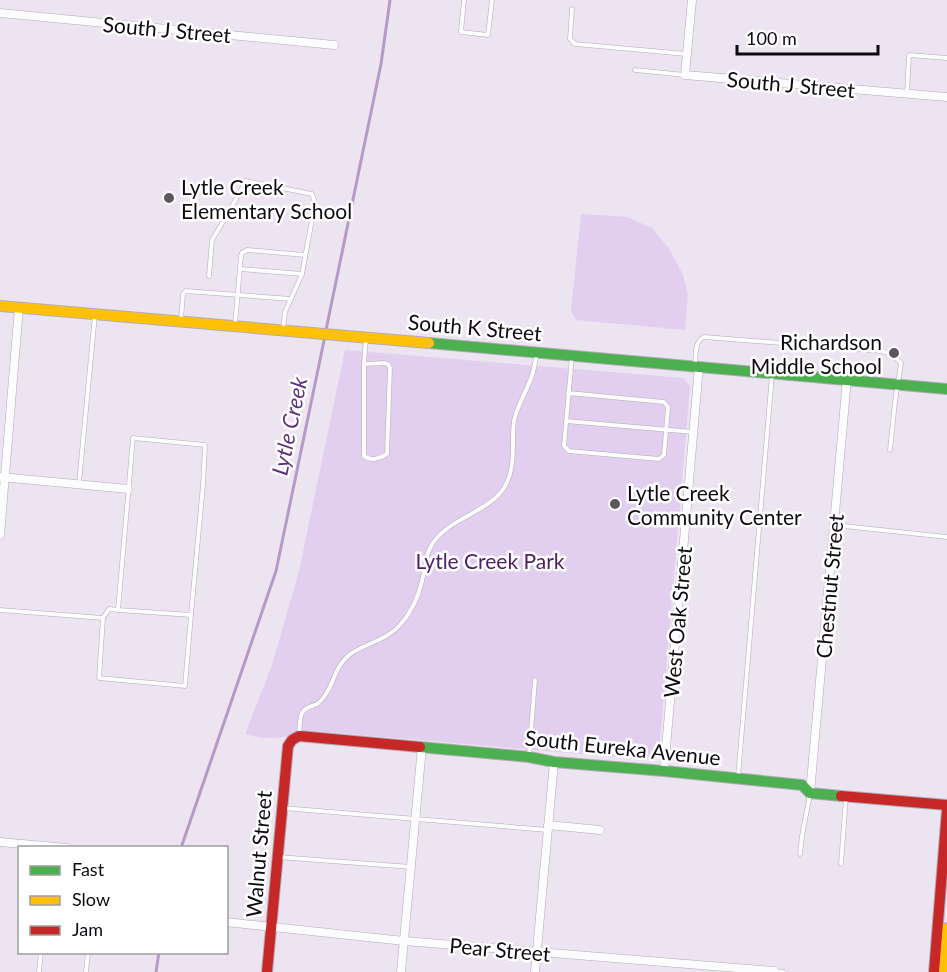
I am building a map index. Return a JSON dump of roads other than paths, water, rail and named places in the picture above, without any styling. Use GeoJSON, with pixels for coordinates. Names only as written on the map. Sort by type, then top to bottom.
{"type":"FeatureCollection","features":[{"type":"Feature","properties":{"kind":"street"},"geometry":{"type":"LineString","coordinates":[[685,75],[692,0]]}},
{"type":"Feature","properties":{"kind":"street","name":"South J Street"},"geometry":{"type":"LineString","coordinates":[[0,14],[333,45]]}},
{"type":"Feature","properties":{"kind":"street","name":"South J Street"},"geometry":{"type":"LineString","coordinates":[[685,75],[947,97]]}},
{"type":"Feature","properties":{"kind":"street","name":"South K Street"},"geometry":{"type":"LineString","coordinates":[[0,306],[947,389]]}},
{"type":"Feature","properties":{"kind":"street"},"geometry":{"type":"LineString","coordinates":[[0,535],[2,477],[19,307]]}},
{"type":"Feature","properties":{"kind":"street","name":"West Oak Street"},"geometry":{"type":"LineString","coordinates":[[664,771],[697,366]]}},
{"type":"Feature","properties":{"kind":"street","name":"Chestnut Street"},"geometry":{"type":"LineString","coordinates":[[810,793],[847,380]]}},
{"type":"Feature","properties":{"kind":"street"},"geometry":{"type":"LineString","coordinates":[[2,477],[128,489]]}},
{"type":"Feature","properties":{"kind":"street","name":"South Eureka Avenue"},"geometry":{"type":"LineString","coordinates":[[295,738],[422,747],[529,757],[554,762],[737,778],[802,785],[810,793],[947,805]]}},
{"type":"Feature","properties":{"kind":"street","name":"Walnut Street"},"geometry":{"type":"LineString","coordinates":[[267,972],[288,746],[295,738]]}},
{"type":"Feature","properties":{"kind":"street"},"geometry":{"type":"LineString","coordinates":[[401,972],[422,747]]}},
{"type":"Feature","properties":{"kind":"street"},"geometry":{"type":"LineString","coordinates":[[535,972],[554,762]]}},
{"type":"Feature","properties":{"kind":"street"},"geometry":{"type":"LineString","coordinates":[[934,972],[947,810]]}},
{"type":"Feature","properties":{"kind":"street"},"geometry":{"type":"LineString","coordinates":[[548,827],[600,830]]}},
{"type":"Feature","properties":{"kind":"street"},"geometry":{"type":"LineString","coordinates":[[0,842],[41,846]]}},
{"type":"Feature","properties":{"kind":"street","name":"Pear Street"},"geometry":{"type":"LineString","coordinates":[[228,922],[404,941],[774,971]]}},
{"type":"Feature","properties":{"kind":"street"},"geometry":{"type":"LineString","coordinates":[[943,972],[947,928]]}},
{"type":"Feature","properties":{"kind":"lane"},"geometry":{"type":"LineString","coordinates":[[464,0],[461,32],[488,35],[492,0]]}},
{"type":"Feature","properties":{"kind":"lane"},"geometry":{"type":"LineString","coordinates":[[572,9],[570,39],[575,44],[687,54]]}},
{"type":"Feature","properties":{"kind":"lane"},"geometry":{"type":"LineString","coordinates":[[906,94],[909,55],[947,58]]}},
{"type":"Feature","properties":{"kind":"lane","name":"South J Street"},"geometry":{"type":"LineString","coordinates":[[635,70],[685,75]]}},
{"type":"Feature","properties":{"kind":"lane"},"geometry":{"type":"LineString","coordinates":[[208,276],[212,240],[246,181],[312,194],[315,203],[302,274],[285,312],[283,330]]}},
{"type":"Feature","properties":{"kind":"lane"},"geometry":{"type":"LineString","coordinates":[[235,326],[242,253],[247,250],[306,255]]}},
{"type":"Feature","properties":{"kind":"lane"},"geometry":{"type":"LineString","coordinates":[[240,268],[302,274]]}},
{"type":"Feature","properties":{"kind":"lane"},"geometry":{"type":"LineString","coordinates":[[181,321],[183,294],[186,291],[291,299]]}},
{"type":"Feature","properties":{"kind":"lane"},"geometry":{"type":"LineString","coordinates":[[79,484],[95,314]]}},
{"type":"Feature","properties":{"kind":"lane"},"geometry":{"type":"LineString","coordinates":[[364,364],[384,363],[390,368],[387,454],[376,459],[364,456],[364,364],[366,337]]}},
{"type":"Feature","properties":{"kind":"lane"},"geometry":{"type":"LineString","coordinates":[[697,366],[697,344],[704,337],[882,351],[892,355],[901,363],[890,450]]}},
{"type":"Feature","properties":{"kind":"lane"},"geometry":{"type":"LineString","coordinates":[[295,738],[303,712],[307,707],[318,704],[326,693],[333,676],[348,657],[361,647],[389,634],[399,627],[407,616],[419,592],[426,559],[436,537],[448,526],[491,501],[503,489],[513,461],[516,412],[530,382],[537,352]]}},
{"type":"Feature","properties":{"kind":"lane"},"geometry":{"type":"LineString","coordinates":[[568,393],[664,402],[668,407],[664,455],[659,459],[580,452],[569,451],[564,446],[568,393],[572,355]]}},
{"type":"Feature","properties":{"kind":"lane"},"geometry":{"type":"LineString","coordinates":[[737,778],[772,373]]}},
{"type":"Feature","properties":{"kind":"lane"},"geometry":{"type":"LineString","coordinates":[[566,421],[693,432]]}},
{"type":"Feature","properties":{"kind":"lane"},"geometry":{"type":"LineString","coordinates":[[118,610],[133,438],[205,445],[203,485],[185,686],[99,678],[103,618],[109,609],[118,610],[191,615]]}},
{"type":"Feature","properties":{"kind":"lane"},"geometry":{"type":"LineString","coordinates":[[834,525],[947,537]]}},
{"type":"Feature","properties":{"kind":"lane"},"geometry":{"type":"LineString","coordinates":[[0,610],[103,618]]}},
{"type":"Feature","properties":{"kind":"lane"},"geometry":{"type":"LineString","coordinates":[[529,757],[535,680]]}},
{"type":"Feature","properties":{"kind":"lane"},"geometry":{"type":"LineString","coordinates":[[801,854],[810,793]]}},
{"type":"Feature","properties":{"kind":"lane"},"geometry":{"type":"LineString","coordinates":[[841,864],[846,796]]}},
{"type":"Feature","properties":{"kind":"lane"},"geometry":{"type":"LineString","coordinates":[[282,808],[548,827]]}},
{"type":"Feature","properties":{"kind":"lane"},"geometry":{"type":"LineString","coordinates":[[278,857],[411,867]]}},
{"type":"Feature","properties":{"kind":"lane"},"geometry":{"type":"LineString","coordinates":[[39,972],[41,954]]}},
{"type":"Feature","properties":{"kind":"lane"},"geometry":{"type":"LineString","coordinates":[[86,972],[88,954]]}},
{"type":"Feature","properties":{"kind":"lane"},"geometry":{"type":"LineString","coordinates":[[774,971],[784,972]]}},
{"type":"Feature","properties":{"kind":"waterway","name":"Lytle Creek"},"geometry":{"type":"LineString","coordinates":[[326,330],[381,64],[390,0]]}},
{"type":"Feature","properties":{"kind":"waterway","name":"Lytle Creek"},"geometry":{"type":"LineString","coordinates":[[182,846],[276,571],[325,336]]}},
{"type":"Feature","properties":{"kind":"waterway","name":"Lytle Creek"},"geometry":{"type":"LineString","coordinates":[[156,972],[159,954]]}},
{"type":"Feature","properties":{"kind":"place","name":"Lytle Creek Elementary School"},"geometry":{"type":"Point","coordinates":[169,198]}},
{"type":"Feature","properties":{"kind":"place","name":"Richardson Middle School"},"geometry":{"type":"Point","coordinates":[894,353]}},
{"type":"Feature","properties":{"kind":"place","name":"Lytle Creek Community Center"},"geometry":{"type":"Point","coordinates":[615,504]}},
{"type":"Feature","properties":{"kind":"park label","name":"Lytle Creek Park"},"geometry":{"type":"Point","coordinates":[490,560]}}]}
